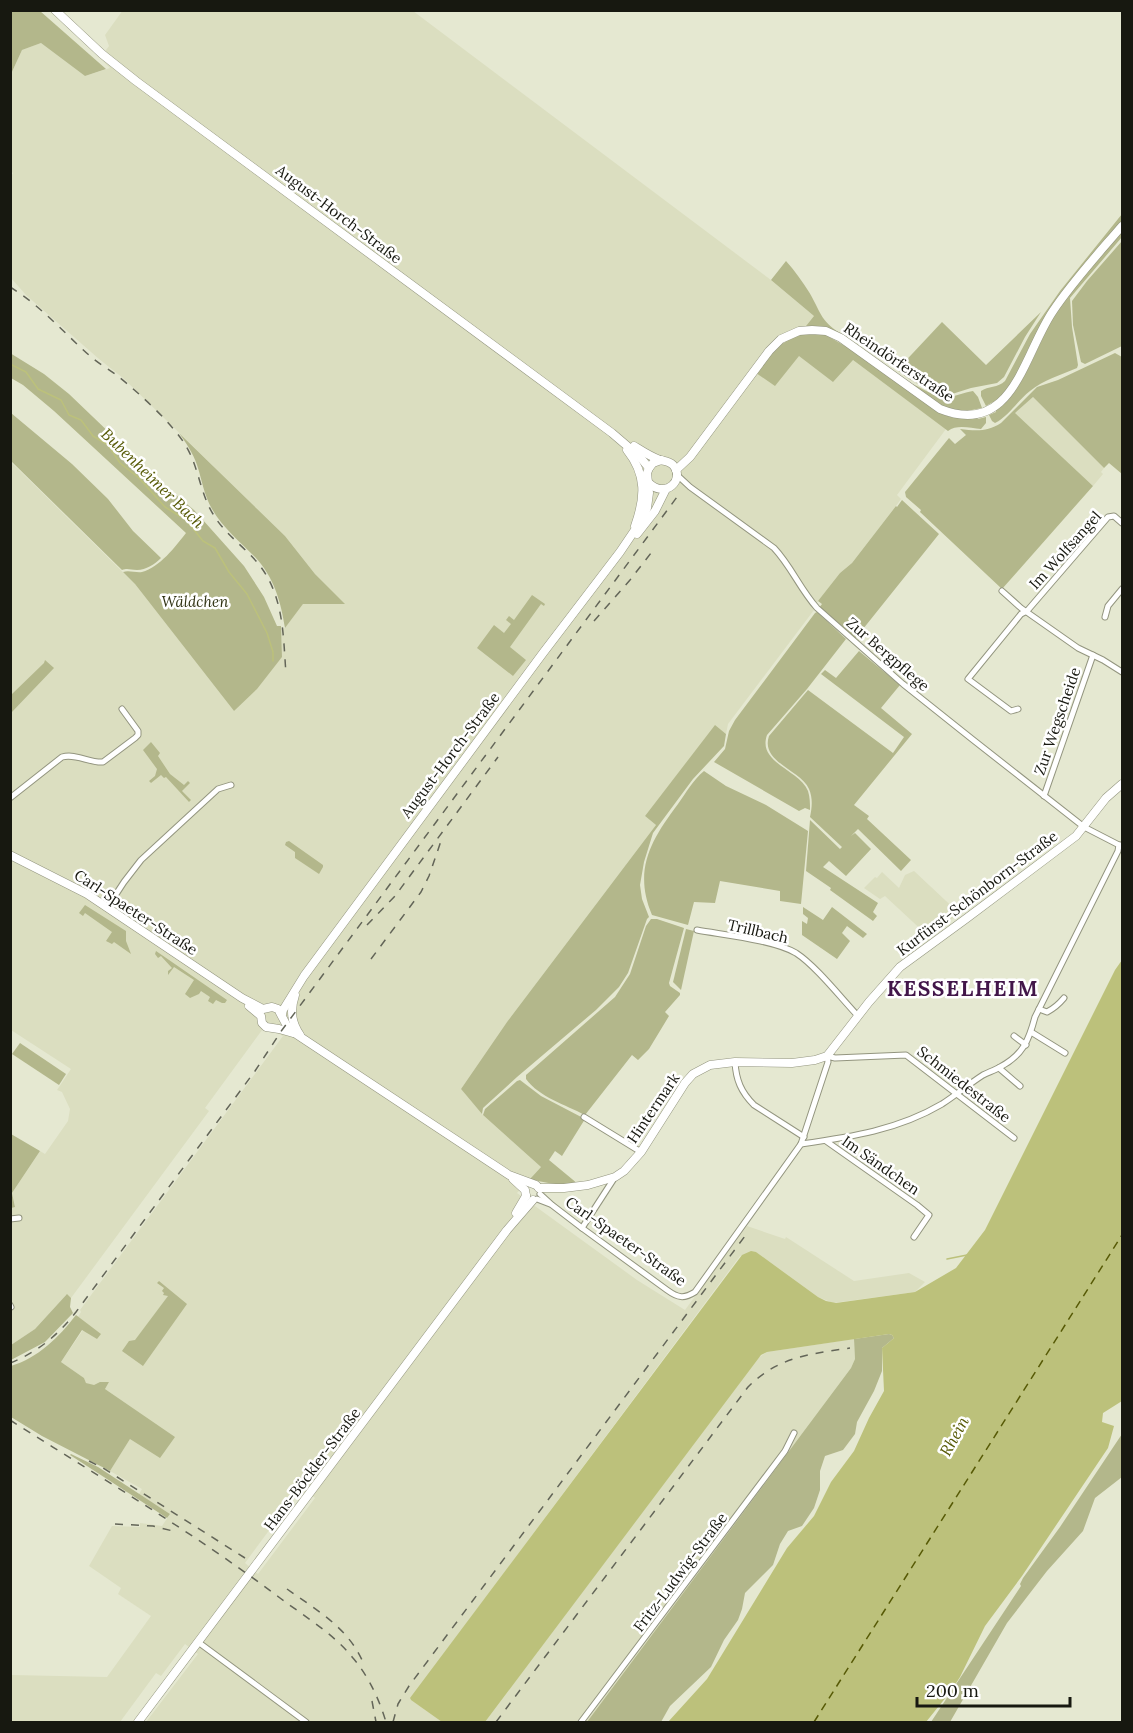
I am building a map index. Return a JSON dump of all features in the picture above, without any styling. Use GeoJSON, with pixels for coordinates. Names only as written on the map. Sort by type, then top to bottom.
{"type":"FeatureCollection","features":[{"type":"Feature","properties":{"kind":"main road","name":"August-Horch-Straße"},"geometry":{"type":"LineString","coordinates":[[55,10],[102,54],[136,81],[612,433],[640,457],[649,468],[647,508],[643,518],[620,552],[303,976],[278,1006],[267,1011]]}},
{"type":"Feature","properties":{"kind":"main road","name":"Rheindörferstraße"},"geometry":{"type":"LineString","coordinates":[[676,472],[769,351],[787,336],[804,330],[826,331],[841,338],[940,409],[958,415],[976,414],[995,407],[1016,384],[1039,334],[1058,304],[1122,226]]}},
{"type":"Feature","properties":{"kind":"main road","name":"August-Horch-Straße"},"geometry":{"type":"LineString","coordinates":[[612,433],[664,461],[676,472],[675,482],[668,488],[645,526],[620,552]]}},
{"type":"Feature","properties":{"kind":"main road"},"geometry":{"type":"LineString","coordinates":[[612,433],[635,461],[641,478],[643,498],[631,535]]}},
{"type":"Feature","properties":{"kind":"main road"},"geometry":{"type":"LineString","coordinates":[[649,468],[653,463],[681,459],[693,452]]}},
{"type":"Feature","properties":{"kind":"main road"},"geometry":{"type":"LineString","coordinates":[[649,483],[658,490],[668,488]]}},
{"type":"Feature","properties":{"kind":"main road","name":"Kurfürst-Schönborn-Straße"},"geometry":{"type":"LineString","coordinates":[[826,1056],[900,967],[1076,836],[1106,798],[1122,783]]}},
{"type":"Feature","properties":{"kind":"main road","name":"Carl-Spaeter-Straße"},"geometry":{"type":"LineString","coordinates":[[10,855],[65,882],[107,908],[242,998],[245,1004],[267,1011],[278,1009],[287,1026],[299,1036],[533,1193]]}},
{"type":"Feature","properties":{"kind":"main road","name":"August-Horch-Straße"},"geometry":{"type":"LineString","coordinates":[[282,1017],[283,1010],[303,976]]}},
{"type":"Feature","properties":{"kind":"main road","name":"August-Horch-Straße"},"geometry":{"type":"LineString","coordinates":[[295,991],[292,1011],[299,1036]]}},
{"type":"Feature","properties":{"kind":"main road","name":"Carl-Spaeter-Straße"},"geometry":{"type":"LineString","coordinates":[[267,1011],[264,1025],[269,1029],[275,1028],[299,1036]]}},
{"type":"Feature","properties":{"kind":"main road"},"geometry":{"type":"LineString","coordinates":[[275,1028],[280,1025],[282,1017]]}},
{"type":"Feature","properties":{"kind":"main road","name":"Hintermark"},"geometry":{"type":"LineString","coordinates":[[533,1193],[588,1185],[615,1177],[630,1165],[640,1152],[685,1083],[693,1074],[710,1065],[735,1062],[792,1063],[826,1056]]}},
{"type":"Feature","properties":{"kind":"main road","name":"Hans-Böckler-Straße"},"geometry":{"type":"LineString","coordinates":[[138,1722],[533,1193]]}},
{"type":"Feature","properties":{"kind":"street","name":"Zur Bergpflege"},"geometry":{"type":"LineString","coordinates":[[676,472],[690,488],[774,548],[782,556],[807,598],[903,684],[1084,827],[1120,847]]}},
{"type":"Feature","properties":{"kind":"street"},"geometry":{"type":"LineString","coordinates":[[668,488],[681,486],[690,488]]}},
{"type":"Feature","properties":{"kind":"street","name":"Im Wolfsangel"},"geometry":{"type":"LineString","coordinates":[[1027,611],[1108,517],[1114,516],[1122,523]]}},
{"type":"Feature","properties":{"kind":"street"},"geometry":{"type":"LineString","coordinates":[[1105,617],[1108,606],[1122,589]]}},
{"type":"Feature","properties":{"kind":"street"},"geometry":{"type":"LineString","coordinates":[[1002,591],[1078,648],[1122,672]]}},
{"type":"Feature","properties":{"kind":"street"},"geometry":{"type":"LineString","coordinates":[[1018,709],[1011,711],[968,679],[1021,614],[1027,611]]}},
{"type":"Feature","properties":{"kind":"street","name":"Zur Wegscheide"},"geometry":{"type":"LineString","coordinates":[[1044,796],[1093,655]]}},
{"type":"Feature","properties":{"kind":"street"},"geometry":{"type":"LineString","coordinates":[[10,798],[62,757],[71,755],[103,762],[135,738],[138,731],[122,709]]}},
{"type":"Feature","properties":{"kind":"street"},"geometry":{"type":"LineString","coordinates":[[107,908],[141,860],[218,789],[231,785]]}},
{"type":"Feature","properties":{"kind":"street"},"geometry":{"type":"LineString","coordinates":[[1120,847],[1122,857]]}},
{"type":"Feature","properties":{"kind":"street"},"geometry":{"type":"LineString","coordinates":[[801,1144],[874,1132],[895,1126],[942,1104],[985,1073],[999,1068],[1021,1052],[1026,1045],[1039,1009],[1120,847]]}},
{"type":"Feature","properties":{"kind":"street","name":"Trillbach"},"geometry":{"type":"LineString","coordinates":[[697,930],[757,940],[794,952],[810,965],[858,1016]]}},
{"type":"Feature","properties":{"kind":"street"},"geometry":{"type":"LineString","coordinates":[[1039,1009],[1047,1012],[1064,998]]}},
{"type":"Feature","properties":{"kind":"street"},"geometry":{"type":"LineString","coordinates":[[1031,1032],[1065,1053]]}},
{"type":"Feature","properties":{"kind":"street"},"geometry":{"type":"LineString","coordinates":[[1014,1036],[1026,1045]]}},
{"type":"Feature","properties":{"kind":"street","name":"Schmiedestraße"},"geometry":{"type":"LineString","coordinates":[[826,1056],[835,1058],[906,1055],[1014,1138]]}},
{"type":"Feature","properties":{"kind":"street","name":"Kurfürst-Schönborn-Straße"},"geometry":{"type":"LineString","coordinates":[[686,1298],[695,1292],[801,1144],[828,1062],[826,1056]]}},
{"type":"Feature","properties":{"kind":"street"},"geometry":{"type":"LineString","coordinates":[[735,1062],[738,1082],[747,1098],[754,1105],[804,1137]]}},
{"type":"Feature","properties":{"kind":"street"},"geometry":{"type":"LineString","coordinates":[[999,1068],[1020,1086]]}},
{"type":"Feature","properties":{"kind":"street"},"geometry":{"type":"LineString","coordinates":[[584,1116],[640,1152]]}},
{"type":"Feature","properties":{"kind":"street","name":"Im Sändchen"},"geometry":{"type":"LineString","coordinates":[[826,1141],[928,1215],[914,1238]]}},
{"type":"Feature","properties":{"kind":"street","name":"Hintermark"},"geometry":{"type":"LineString","coordinates":[[582,1228],[615,1177]]}},
{"type":"Feature","properties":{"kind":"street","name":"Carl-Spaeter-Straße"},"geometry":{"type":"LineString","coordinates":[[533,1193],[676,1297],[686,1298]]}},
{"type":"Feature","properties":{"kind":"street"},"geometry":{"type":"LineString","coordinates":[[10,1219],[19,1218]]}},
{"type":"Feature","properties":{"kind":"street","name":"Fritz-Ludwig-Straße"},"geometry":{"type":"LineString","coordinates":[[581,1722],[785,1450],[794,1433]]}},
{"type":"Feature","properties":{"kind":"street"},"geometry":{"type":"LineString","coordinates":[[198,1642],[306,1722]]}},
{"type":"Feature","properties":{"kind":"shaded area"},"geometry":{"type":"Polygon","coordinates":[[[123,10],[413,11],[771,280],[814,316],[806,326],[778,337],[798,356],[853,360],[946,429],[897,495],[901,499],[896,506],[852,563],[840,573],[813,608],[814,610],[728,724],[726,734],[715,726],[645,816],[656,825],[507,1022],[461,1089],[483,1115],[541,1167],[517,1193],[637,1280],[685,1310],[747,1226],[785,1239],[786,1237],[854,1281],[909,1273],[925,1282],[915,1292],[833,1303],[818,1297],[756,1252],[740,1256],[410,1699],[442,1722],[146,1722],[198,1654],[185,1644],[161,1676],[156,1673],[120,1722],[11,1722],[11,1675],[107,1677],[151,1616],[118,1594],[121,1588],[89,1566],[112,1526],[140,1527],[140,1523],[162,1526],[170,1514],[139,1494],[142,1489],[110,1471],[130,1439],[174,1437],[105,1389],[109,1382],[94,1386],[86,1383],[84,1378],[61,1362],[83,1330],[100,1334],[78,1317],[80,1310],[283,1036],[265,1026],[205,1108],[209,1111],[71,1298],[66,1295],[35,1329],[11,1345],[10,1208],[15,1206],[12,1193],[40,1151],[45,1154],[68,1121],[70,1109],[62,1092],[57,1090],[71,1069],[11,1030],[10,461],[135,584],[234,711],[282,657],[281,629],[285,628],[303,604],[344,604],[315,574],[285,536],[123,378],[26,295],[11,278],[10,178],[13,173],[10,171],[11,74],[22,50],[41,43],[85,76],[110,68],[100,58],[109,46],[105,35],[123,10]],[[301,1487],[245,1563],[258,1574],[315,1498],[301,1487]]]}},
{"type":"Feature","properties":{"kind":"shaded area"},"geometry":{"type":"Polygon","coordinates":[[[1033,397],[1104,468],[1101,472],[1103,474],[1093,486],[1014,413],[1033,397]]]}},
{"type":"Feature","properties":{"kind":"shaded area"},"geometry":{"type":"Polygon","coordinates":[[[914,871],[961,915],[927,935],[885,896],[880,899],[864,888],[882,872],[899,888],[905,875],[914,871]]]}},
{"type":"Feature","properties":{"kind":"shaded area"},"geometry":{"type":"Polygon","coordinates":[[[854,1339],[855,1359],[851,1368],[587,1722],[485,1722],[758,1358],[767,1352],[854,1339]]]}},
{"type":"Feature","properties":{"kind":"green space"},"geometry":{"type":"Polygon","coordinates":[[[11,10],[40,11],[106,69],[85,76],[41,43],[22,50],[11,74],[11,10]]]}},
{"type":"Feature","properties":{"kind":"green space"},"geometry":{"type":"Polygon","coordinates":[[[1122,214],[1122,222],[1051,308],[1011,386],[994,404],[993,402],[986,406],[981,391],[1005,381],[1030,334],[1060,291],[1122,214]]]}},
{"type":"Feature","properties":{"kind":"green space"},"geometry":{"type":"Polygon","coordinates":[[[1122,230],[1122,237],[1070,298],[1077,368],[1035,387],[1000,420],[995,423],[992,421],[989,415],[996,412],[1015,392],[1063,302],[1122,230]]]}},
{"type":"Feature","properties":{"kind":"green space"},"geometry":{"type":"Polygon","coordinates":[[[1122,241],[1122,346],[1085,364],[1081,362],[1073,325],[1072,301],[1122,241]]]}},
{"type":"Feature","properties":{"kind":"green space"},"geometry":{"type":"Polygon","coordinates":[[[786,261],[806,288],[824,320],[840,333],[825,328],[806,326],[814,316],[771,280],[786,261]]]}},
{"type":"Feature","properties":{"kind":"green space"},"geometry":{"type":"Polygon","coordinates":[[[1041,312],[1004,377],[997,383],[943,394],[925,388],[897,370],[942,322],[986,365],[1041,312]]]}},
{"type":"Feature","properties":{"kind":"green space"},"geometry":{"type":"Polygon","coordinates":[[[799,334],[824,334],[859,354],[929,406],[950,417],[978,419],[986,417],[986,423],[981,429],[959,427],[948,431],[853,360],[833,382],[799,356],[775,386],[756,373],[775,350],[799,334]]]}},
{"type":"Feature","properties":{"kind":"green space","name":"Wäldchen"},"geometry":{"type":"Polygon","coordinates":[[[10,353],[44,374],[69,394],[163,484],[194,510],[244,566],[264,597],[277,626],[281,626],[282,657],[257,689],[234,711],[135,584],[123,572],[142,572],[155,566],[167,556],[186,533],[54,411],[11,378],[10,353]]]}},
{"type":"Feature","properties":{"kind":"green space"},"geometry":{"type":"Polygon","coordinates":[[[1115,353],[1122,357],[1122,474],[1109,463],[1104,468],[1033,397],[1015,413],[1093,486],[1002,589],[920,512],[921,510],[906,497],[905,492],[949,438],[955,444],[966,435],[960,429],[981,430],[996,426],[1037,387],[1058,380],[1115,353]]]}},
{"type":"Feature","properties":{"kind":"green space"},"geometry":{"type":"Polygon","coordinates":[[[907,382],[943,397],[973,391],[982,408],[962,412],[944,407],[907,382]]]}},
{"type":"Feature","properties":{"kind":"green space"},"geometry":{"type":"Polygon","coordinates":[[[11,413],[72,464],[108,499],[133,531],[161,558],[144,569],[122,570],[11,461],[11,413]]]}},
{"type":"Feature","properties":{"kind":"green space"},"geometry":{"type":"Polygon","coordinates":[[[179,433],[285,536],[315,574],[345,604],[303,604],[285,628],[279,599],[272,581],[262,565],[216,516],[205,493],[195,461],[179,433]]]}},
{"type":"Feature","properties":{"kind":"green space"},"geometry":{"type":"Polygon","coordinates":[[[902,500],[939,534],[855,639],[819,608],[822,604],[818,601],[840,573],[852,563],[902,500]]]}},
{"type":"Feature","properties":{"kind":"green space"},"geometry":{"type":"Polygon","coordinates":[[[532,595],[545,604],[544,606],[541,604],[510,647],[526,660],[513,676],[477,648],[494,625],[504,633],[511,624],[506,620],[509,616],[514,620],[532,595]]]}},
{"type":"Feature","properties":{"kind":"green space"},"geometry":{"type":"Polygon","coordinates":[[[817,612],[846,639],[767,735],[766,745],[773,759],[797,777],[808,791],[810,810],[805,808],[799,811],[714,762],[725,749],[729,731],[735,720],[817,612]]]}},
{"type":"Feature","properties":{"kind":"green space"},"geometry":{"type":"Polygon","coordinates":[[[859,651],[900,685],[881,708],[912,734],[854,805],[869,816],[867,819],[911,860],[901,871],[858,829],[851,836],[855,833],[871,849],[846,876],[829,861],[823,867],[878,903],[873,912],[877,916],[873,921],[806,871],[810,820],[840,849],[842,847],[810,817],[811,796],[805,782],[770,753],[768,745],[769,736],[808,690],[893,753],[904,737],[821,674],[825,670],[836,678],[859,651]]]}},
{"type":"Feature","properties":{"kind":"green space"},"geometry":{"type":"Polygon","coordinates":[[[45,660],[54,668],[11,713],[11,695],[45,660]]]}},
{"type":"Feature","properties":{"kind":"green space"},"geometry":{"type":"Polygon","coordinates":[[[715,725],[726,734],[724,746],[693,779],[653,833],[640,885],[642,899],[649,917],[628,973],[619,987],[596,1010],[483,1108],[482,1114],[461,1089],[507,1022],[656,825],[645,816],[715,725]]]}},
{"type":"Feature","properties":{"kind":"green space"},"geometry":{"type":"Polygon","coordinates":[[[151,742],[160,753],[158,756],[170,774],[184,785],[188,781],[190,783],[182,791],[191,800],[189,802],[166,777],[161,775],[151,783],[149,781],[155,776],[157,769],[143,750],[151,742]]]}},
{"type":"Feature","properties":{"kind":"green space"},"geometry":{"type":"Polygon","coordinates":[[[704,771],[726,786],[766,805],[808,831],[801,904],[780,901],[780,891],[720,881],[715,903],[694,902],[688,925],[652,915],[644,884],[648,856],[668,817],[693,782],[704,771]]]}},
{"type":"Feature","properties":{"kind":"green space"},"geometry":{"type":"Polygon","coordinates":[[[289,841],[323,865],[319,874],[295,858],[295,852],[285,845],[289,841]]]}},
{"type":"Feature","properties":{"kind":"green space"},"geometry":{"type":"Polygon","coordinates":[[[85,905],[126,931],[126,941],[131,954],[114,942],[112,944],[106,941],[112,932],[85,913],[83,916],[79,913],[85,905]]]}},
{"type":"Feature","properties":{"kind":"green space"},"geometry":{"type":"Polygon","coordinates":[[[803,907],[823,920],[832,907],[867,934],[863,938],[847,926],[842,933],[850,941],[837,959],[802,935],[802,921],[807,924],[808,918],[803,914],[803,907]]]}},
{"type":"Feature","properties":{"kind":"green space"},"geometry":{"type":"Polygon","coordinates":[[[651,919],[684,928],[669,983],[680,995],[665,1012],[669,1016],[649,1049],[638,1060],[632,1055],[585,1115],[538,1091],[526,1079],[526,1075],[615,997],[630,974],[646,926],[651,919]]]}},
{"type":"Feature","properties":{"kind":"green space"},"geometry":{"type":"Polygon","coordinates":[[[686,929],[694,931],[681,990],[673,982],[686,929]]]}},
{"type":"Feature","properties":{"kind":"green space"},"geometry":{"type":"Polygon","coordinates":[[[156,951],[227,1000],[225,1003],[216,1000],[213,1004],[208,1001],[210,997],[201,991],[190,998],[185,994],[194,980],[174,967],[168,975],[168,971],[172,968],[161,956],[158,958],[156,951]]]}},
{"type":"Feature","properties":{"kind":"green space"},"geometry":{"type":"Polygon","coordinates":[[[20,1043],[66,1074],[59,1085],[12,1054],[20,1043]]]}},
{"type":"Feature","properties":{"kind":"green space"},"geometry":{"type":"Polygon","coordinates":[[[520,1080],[541,1096],[585,1119],[562,1156],[555,1151],[549,1160],[578,1184],[554,1184],[530,1179],[541,1167],[483,1115],[485,1109],[520,1080]]]}},
{"type":"Feature","properties":{"kind":"green space"},"geometry":{"type":"Polygon","coordinates":[[[11,1134],[40,1151],[12,1193],[15,1207],[11,1208],[11,1134]]]}},
{"type":"Feature","properties":{"kind":"green space"},"geometry":{"type":"Polygon","coordinates":[[[159,1281],[187,1304],[143,1366],[122,1351],[129,1341],[135,1340],[168,1296],[163,1295],[164,1288],[157,1283],[159,1281]]]}},
{"type":"Feature","properties":{"kind":"green space"},"geometry":{"type":"Polygon","coordinates":[[[67,1294],[71,1298],[70,1307],[73,1313],[45,1342],[11,1360],[11,1345],[35,1329],[67,1294]]]}},
{"type":"Feature","properties":{"kind":"green space"},"geometry":{"type":"Polygon","coordinates":[[[76,1315],[101,1334],[97,1339],[82,1330],[61,1362],[84,1378],[86,1383],[94,1385],[109,1382],[105,1389],[175,1437],[160,1458],[130,1439],[110,1471],[42,1436],[11,1417],[11,1366],[30,1358],[47,1346],[76,1315]]]}},
{"type":"Feature","properties":{"kind":"green space"},"geometry":{"type":"Polygon","coordinates":[[[889,1334],[894,1338],[882,1348],[882,1371],[857,1422],[855,1434],[843,1450],[825,1456],[820,1471],[820,1490],[814,1508],[802,1526],[788,1531],[780,1544],[773,1565],[745,1593],[738,1620],[724,1640],[711,1667],[670,1706],[661,1722],[587,1722],[851,1368],[855,1359],[854,1339],[889,1334]]]}},
{"type":"Feature","properties":{"kind":"green space"},"geometry":{"type":"Polygon","coordinates":[[[1122,1434],[1122,1477],[1095,1498],[1083,1531],[1047,1571],[1007,1623],[950,1722],[931,1722],[1021,1586],[1023,1578],[1122,1434]]]}},
{"type":"Feature","properties":{"kind":"green space"},"geometry":{"type":"Polygon","coordinates":[[[71,1454],[98,1467],[170,1514],[167,1518],[71,1454]]]}},
{"type":"Feature","properties":{"kind":"water","name":"Rhein"},"geometry":{"type":"Polygon","coordinates":[[[1122,960],[1122,1401],[1103,1413],[1102,1422],[1114,1426],[1108,1448],[1022,1576],[985,1626],[960,1677],[926,1722],[668,1722],[707,1679],[787,1548],[814,1516],[831,1482],[854,1451],[884,1391],[882,1348],[894,1338],[889,1334],[767,1352],[761,1355],[485,1722],[442,1722],[411,1700],[410,1698],[742,1255],[751,1251],[756,1252],[818,1297],[836,1303],[915,1292],[956,1268],[985,1230],[1122,960]]]}},
{"type":"Feature","properties":{"kind":"waterway","name":"Bubenheimer Bach"},"geometry":{"type":"LineString","coordinates":[[10,364],[26,372],[38,389],[61,400],[69,415],[81,420],[93,436],[108,445],[120,463],[139,478],[165,507],[186,520],[203,541],[215,548],[229,572],[247,594],[267,633],[273,652],[273,661]]}},
{"type":"Feature","properties":{"kind":"waterway","name":"Bubenheimer Bach"},"geometry":{"type":"LineString","coordinates":[[947,1259],[967,1255]]}},
{"type":"Feature","properties":{"kind":"ferry route"},"geometry":{"type":"LineString","coordinates":[[814,1722],[1122,1235]]}},
{"type":"Feature","properties":{"kind":"railway"},"geometry":{"type":"LineString","coordinates":[[10,287],[42,311],[93,359],[119,377],[165,419],[180,437],[194,463],[205,498],[217,521],[256,561],[272,587],[280,614],[286,674]]}},
{"type":"Feature","properties":{"kind":"railway"},"geometry":{"type":"LineString","coordinates":[[10,1363],[30,1354],[47,1342],[76,1312],[677,497]]}},
{"type":"Feature","properties":{"kind":"railway"},"geometry":{"type":"LineString","coordinates":[[594,621],[651,553]]}},
{"type":"Feature","properties":{"kind":"railway"},"geometry":{"type":"LineString","coordinates":[[367,925],[395,896],[498,757]]}},
{"type":"Feature","properties":{"kind":"railway"},"geometry":{"type":"LineString","coordinates":[[371,959],[421,892],[441,841]]}},
{"type":"Feature","properties":{"kind":"railway"},"geometry":{"type":"LineString","coordinates":[[393,1722],[398,1704],[409,1686],[748,1232]]}},
{"type":"Feature","properties":{"kind":"railway"},"geometry":{"type":"LineString","coordinates":[[496,1722],[748,1387],[771,1369],[795,1358],[850,1348]]}},
{"type":"Feature","properties":{"kind":"railway"},"geometry":{"type":"LineString","coordinates":[[10,1420],[181,1528],[328,1633],[359,1665],[377,1697],[386,1722]]}},
{"type":"Feature","properties":{"kind":"railway"},"geometry":{"type":"LineString","coordinates":[[89,1461],[245,1558]]}},
{"type":"Feature","properties":{"kind":"railway"},"geometry":{"type":"LineString","coordinates":[[115,1524],[153,1526],[177,1532]]}},
{"type":"Feature","properties":{"kind":"railway"},"geometry":{"type":"LineString","coordinates":[[287,1589],[339,1628],[356,1648],[362,1660]]}},
{"type":"Feature","properties":{"kind":"railway"},"geometry":{"type":"LineString","coordinates":[[372,1701],[376,1722]]}},
{"type":"Feature","properties":{"kind":"district","name":"KESSELHEIM"},"geometry":{"type":"Point","coordinates":[963,988]}}]}
